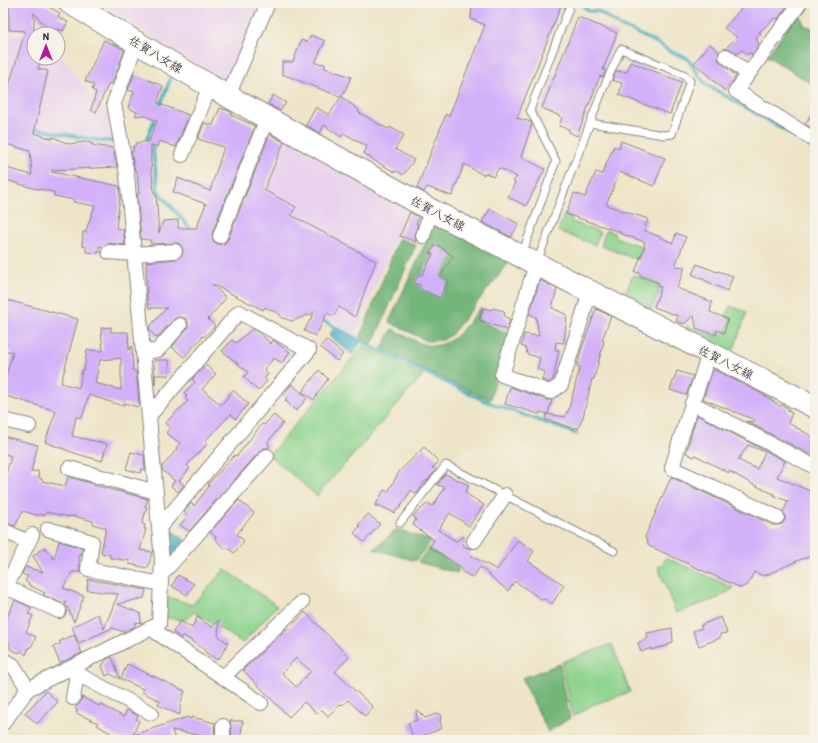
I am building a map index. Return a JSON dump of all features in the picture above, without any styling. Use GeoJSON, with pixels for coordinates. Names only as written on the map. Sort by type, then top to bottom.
{"type":"FeatureCollection","features":[{"type":"Feature","properties":{"kind":"main road","name":"佐賀八女線"},"geometry":{"type":"LineString","coordinates":[[70,3],[219,91],[431,210],[709,354],[815,407]]}},
{"type":"Feature","properties":{"kind":"street"},"geometry":{"type":"LineString","coordinates":[[182,155],[268,3]]}},
{"type":"Feature","properties":{"kind":"street"},"geometry":{"type":"LineString","coordinates":[[800,3],[736,91],[815,140]]}},
{"type":"Feature","properties":{"kind":"street"},"geometry":{"type":"LineString","coordinates":[[3,723],[28,689],[72,672],[159,624],[162,560],[127,175],[114,103],[136,43]]}},
{"type":"Feature","properties":{"kind":"street"},"geometry":{"type":"LineString","coordinates":[[726,56],[748,74]]}},
{"type":"Feature","properties":{"kind":"street"},"geometry":{"type":"LineString","coordinates":[[220,236],[267,118]]}},
{"type":"Feature","properties":{"kind":"street"},"geometry":{"type":"LineString","coordinates":[[423,236],[431,210]]}},
{"type":"Feature","properties":{"kind":"street"},"geometry":{"type":"LineString","coordinates":[[109,252],[134,254],[175,251]]}},
{"type":"Feature","properties":{"kind":"street"},"geometry":{"type":"LineString","coordinates":[[529,260],[502,375],[550,392],[561,385],[590,292]]}},
{"type":"Feature","properties":{"kind":"street"},"geometry":{"type":"LineString","coordinates":[[149,416],[239,312],[309,350],[159,528]]}},
{"type":"Feature","properties":{"kind":"street"},"geometry":{"type":"LineString","coordinates":[[143,353],[158,350],[180,325]]}},
{"type":"Feature","properties":{"kind":"street"},"geometry":{"type":"LineString","coordinates":[[709,354],[672,468],[777,517]]}},
{"type":"Feature","properties":{"kind":"street"},"geometry":{"type":"LineString","coordinates":[[692,403],[815,467]]}},
{"type":"Feature","properties":{"kind":"street"},"geometry":{"type":"LineString","coordinates":[[3,420],[29,426]]}},
{"type":"Feature","properties":{"kind":"street"},"geometry":{"type":"LineString","coordinates":[[161,580],[267,456]]}},
{"type":"Feature","properties":{"kind":"street"},"geometry":{"type":"LineString","coordinates":[[69,468],[156,492]]}},
{"type":"Feature","properties":{"kind":"street"},"geometry":{"type":"LineString","coordinates":[[474,541],[505,495]]}},
{"type":"Feature","properties":{"kind":"street"},"geometry":{"type":"LineString","coordinates":[[48,529],[92,542],[88,569],[161,580]]}},
{"type":"Feature","properties":{"kind":"street"},"geometry":{"type":"LineString","coordinates":[[3,530],[30,538],[4,590],[59,611]]}},
{"type":"Feature","properties":{"kind":"street"},"geometry":{"type":"LineString","coordinates":[[223,677],[302,602]]}},
{"type":"Feature","properties":{"kind":"street"},"geometry":{"type":"LineString","coordinates":[[150,628],[261,703]]}},
{"type":"Feature","properties":{"kind":"street"},"geometry":{"type":"LineString","coordinates":[[3,660],[13,665],[28,689]]}},
{"type":"Feature","properties":{"kind":"street"},"geometry":{"type":"LineString","coordinates":[[72,672],[72,698]]}},
{"type":"Feature","properties":{"kind":"street"},"geometry":{"type":"LineString","coordinates":[[72,672],[151,713]]}},
{"type":"Feature","properties":{"kind":"street"},"geometry":{"type":"LineString","coordinates":[[223,726],[223,740]]}},
{"type":"Feature","properties":{"kind":"lane"},"geometry":{"type":"LineString","coordinates":[[529,260],[556,162],[530,110],[569,8]]}},
{"type":"Feature","properties":{"kind":"lane"},"geometry":{"type":"LineString","coordinates":[[529,260],[590,122],[602,89],[621,49],[683,74],[690,81],[672,134],[664,135],[590,122]]}},
{"type":"Feature","properties":{"kind":"lane"},"geometry":{"type":"LineString","coordinates":[[400,523],[446,465],[614,552]]}},
{"type":"Feature","properties":{"kind":"shaded area"},"geometry":{"type":"Polygon","coordinates":[[[99,3],[261,3],[228,84],[99,3]]]}},
{"type":"Feature","properties":{"kind":"shaded area"},"geometry":{"type":"Polygon","coordinates":[[[3,30],[26,36],[26,66],[66,66],[66,62],[101,109],[107,110],[113,145],[38,133],[3,123],[3,30]]]}},
{"type":"Feature","properties":{"kind":"shaded area"},"geometry":{"type":"Polygon","coordinates":[[[287,140],[407,208],[356,334],[233,269],[257,218],[287,140]]]}},
{"type":"Feature","properties":{"kind":"green space"},"geometry":{"type":"Polygon","coordinates":[[[799,11],[804,25],[815,29],[814,85],[767,56],[799,11]]]}},
{"type":"Feature","properties":{"kind":"green space"},"geometry":{"type":"Polygon","coordinates":[[[564,214],[571,217],[572,222],[600,232],[595,245],[558,231],[564,214]]]}},
{"type":"Feature","properties":{"kind":"green space"},"geometry":{"type":"Polygon","coordinates":[[[433,219],[511,260],[451,335],[443,340],[427,341],[389,322],[426,242],[433,219]]]}},
{"type":"Feature","properties":{"kind":"green space"},"geometry":{"type":"Polygon","coordinates":[[[606,230],[614,233],[615,237],[643,247],[638,260],[601,246],[606,230]]]}},
{"type":"Feature","properties":{"kind":"green space"},"geometry":{"type":"Polygon","coordinates":[[[399,238],[416,245],[372,345],[360,338],[399,238]]]}},
{"type":"Feature","properties":{"kind":"green space"},"geometry":{"type":"Polygon","coordinates":[[[661,274],[657,286],[660,288],[651,310],[623,298],[633,275],[646,279],[646,277],[661,274]]]}},
{"type":"Feature","properties":{"kind":"green space"},"geometry":{"type":"Polygon","coordinates":[[[730,306],[747,312],[732,354],[684,330],[687,326],[716,337],[718,332],[725,335],[730,319],[726,316],[730,306]]]}},
{"type":"Feature","properties":{"kind":"green space"},"geometry":{"type":"Polygon","coordinates":[[[481,307],[478,320],[509,334],[490,400],[381,350],[392,329],[422,344],[435,346],[444,344],[458,335],[481,307]]]}},
{"type":"Feature","properties":{"kind":"green space"},"geometry":{"type":"Polygon","coordinates":[[[363,346],[423,375],[317,496],[269,455],[363,346]]]}},
{"type":"Feature","properties":{"kind":"green space"},"geometry":{"type":"Polygon","coordinates":[[[397,529],[431,541],[415,561],[374,549],[397,529]]]}},
{"type":"Feature","properties":{"kind":"green space"},"geometry":{"type":"Polygon","coordinates":[[[429,548],[459,568],[457,573],[418,562],[429,548]]]}},
{"type":"Feature","properties":{"kind":"green space"},"geometry":{"type":"Polygon","coordinates":[[[667,558],[734,588],[718,598],[676,613],[658,567],[667,558]]]}},
{"type":"Feature","properties":{"kind":"green space"},"geometry":{"type":"Polygon","coordinates":[[[225,569],[277,606],[243,643],[194,612],[185,620],[166,618],[168,597],[192,605],[225,569]]]}},
{"type":"Feature","properties":{"kind":"green space"},"geometry":{"type":"Polygon","coordinates":[[[612,644],[630,692],[592,705],[573,717],[562,662],[612,644]]]}},
{"type":"Feature","properties":{"kind":"green space"},"geometry":{"type":"Polygon","coordinates":[[[560,664],[570,718],[548,732],[522,678],[560,664]]]}},
{"type":"Feature","properties":{"kind":"water"},"geometry":{"type":"Polygon","coordinates":[[[335,327],[362,341],[352,354],[329,336],[335,327]]]}},
{"type":"Feature","properties":{"kind":"water"},"geometry":{"type":"Polygon","coordinates":[[[168,527],[186,541],[168,560],[168,527]]]}},
{"type":"Feature","properties":{"kind":"building"},"geometry":{"type":"Polygon","coordinates":[[[9,3],[41,3],[60,13],[58,17],[68,22],[66,26],[45,26],[34,13],[34,26],[26,26],[26,66],[39,66],[38,69],[48,71],[34,133],[53,139],[53,137],[69,144],[86,142],[92,143],[92,145],[113,148],[117,167],[52,170],[52,172],[119,186],[120,196],[116,228],[123,229],[125,245],[107,243],[103,247],[99,246],[99,253],[86,252],[86,246],[82,246],[83,232],[87,232],[86,230],[95,206],[73,202],[74,200],[54,196],[54,192],[33,188],[3,179],[3,167],[32,175],[30,151],[3,143],[3,103],[25,31],[9,30],[9,3]]]}},
{"type":"Feature","properties":{"kind":"building"},"geometry":{"type":"Polygon","coordinates":[[[472,3],[562,3],[517,118],[531,122],[532,124],[521,157],[545,169],[526,206],[508,197],[515,183],[513,181],[517,177],[499,168],[493,177],[486,173],[483,175],[464,164],[452,196],[427,187],[424,192],[417,188],[446,114],[449,116],[485,25],[471,19],[472,3]]]}},
{"type":"Feature","properties":{"kind":"building"},"geometry":{"type":"Polygon","coordinates":[[[733,3],[782,3],[787,6],[778,19],[775,18],[759,32],[761,33],[756,37],[759,45],[752,55],[751,53],[747,54],[742,50],[737,54],[731,49],[726,48],[737,37],[724,28],[741,9],[733,3]]]}},
{"type":"Feature","properties":{"kind":"building"},"geometry":{"type":"Polygon","coordinates":[[[578,17],[617,33],[603,70],[606,70],[603,77],[600,76],[577,136],[569,132],[569,129],[559,126],[562,117],[542,108],[578,17]]]}},
{"type":"Feature","properties":{"kind":"building"},"geometry":{"type":"Polygon","coordinates":[[[311,35],[325,41],[315,63],[325,64],[325,68],[351,77],[342,97],[359,110],[358,112],[388,129],[390,127],[404,135],[395,149],[414,160],[403,175],[375,161],[364,153],[367,146],[343,133],[341,137],[324,125],[320,133],[306,125],[316,107],[329,115],[341,97],[282,74],[282,62],[293,62],[301,40],[307,42],[311,35]]]}},
{"type":"Feature","properties":{"kind":"building"},"geometry":{"type":"Polygon","coordinates":[[[104,40],[124,49],[124,52],[112,84],[109,83],[96,112],[91,110],[96,92],[92,90],[94,85],[85,81],[104,40]]]}},
{"type":"Feature","properties":{"kind":"building"},"geometry":{"type":"Polygon","coordinates":[[[710,44],[719,52],[718,59],[720,62],[736,76],[725,91],[694,63],[710,44]]]}},
{"type":"Feature","properties":{"kind":"building"},"geometry":{"type":"Polygon","coordinates":[[[630,62],[682,82],[670,114],[619,95],[622,83],[612,80],[616,71],[627,72],[630,62]]]}},
{"type":"Feature","properties":{"kind":"building"},"geometry":{"type":"Polygon","coordinates":[[[134,74],[163,86],[157,103],[189,115],[176,147],[159,141],[157,147],[151,145],[151,164],[154,193],[156,193],[159,233],[163,221],[178,220],[178,228],[196,228],[206,204],[173,192],[178,178],[210,191],[224,147],[198,139],[204,123],[213,125],[220,108],[229,111],[232,113],[231,115],[255,126],[212,233],[213,241],[217,244],[221,244],[225,243],[228,239],[270,134],[284,142],[264,190],[296,207],[291,215],[376,261],[355,317],[339,307],[334,316],[327,313],[316,336],[304,331],[314,313],[292,321],[280,317],[281,315],[265,307],[263,310],[212,284],[226,298],[208,319],[215,326],[204,337],[203,336],[184,357],[172,347],[188,327],[188,322],[185,318],[178,317],[174,319],[157,338],[150,331],[149,327],[167,308],[149,308],[147,296],[146,262],[176,259],[182,255],[183,251],[182,247],[178,243],[151,244],[150,240],[141,239],[137,194],[139,194],[137,171],[135,171],[131,152],[133,152],[133,146],[135,146],[136,143],[149,141],[157,121],[143,115],[135,116],[137,112],[128,108],[134,92],[128,90],[134,74]]]}},
{"type":"Feature","properties":{"kind":"building"},"geometry":{"type":"Polygon","coordinates":[[[273,95],[286,103],[280,111],[268,104],[273,95]]]}},
{"type":"Feature","properties":{"kind":"building"},"geometry":{"type":"Polygon","coordinates":[[[815,109],[815,130],[805,124],[815,109]]]}},
{"type":"Feature","properties":{"kind":"building"},"geometry":{"type":"Polygon","coordinates":[[[621,141],[665,158],[654,186],[620,172],[606,205],[648,219],[644,230],[673,243],[676,233],[686,237],[675,266],[685,267],[677,288],[712,302],[710,312],[728,319],[724,333],[717,330],[716,335],[696,328],[694,315],[684,324],[676,321],[678,316],[654,307],[661,287],[658,286],[659,283],[640,276],[640,273],[635,272],[645,242],[566,214],[574,193],[585,197],[596,172],[602,174],[614,146],[619,148],[621,141]]]}},
{"type":"Feature","properties":{"kind":"building"},"geometry":{"type":"Polygon","coordinates":[[[490,209],[519,224],[511,237],[482,222],[490,209]]]}},
{"type":"Feature","properties":{"kind":"building"},"geometry":{"type":"Polygon","coordinates":[[[410,212],[419,217],[416,224],[418,224],[415,234],[416,242],[400,236],[410,212]]]}},
{"type":"Feature","properties":{"kind":"building"},"geometry":{"type":"Polygon","coordinates":[[[436,244],[453,256],[440,277],[448,281],[440,298],[420,289],[420,285],[414,283],[418,276],[422,275],[433,254],[430,253],[436,244]]]}},
{"type":"Feature","properties":{"kind":"building"},"geometry":{"type":"Polygon","coordinates":[[[697,264],[717,272],[718,271],[733,276],[727,291],[692,274],[697,264]]]}},
{"type":"Feature","properties":{"kind":"building"},"geometry":{"type":"Polygon","coordinates":[[[540,280],[557,289],[552,308],[567,315],[564,343],[556,342],[555,350],[559,350],[553,380],[549,383],[542,380],[545,372],[537,369],[540,358],[527,354],[526,348],[521,346],[524,334],[539,336],[536,317],[529,314],[540,280]]]}},
{"type":"Feature","properties":{"kind":"building"},"geometry":{"type":"Polygon","coordinates":[[[3,299],[78,319],[61,383],[79,388],[87,350],[103,351],[101,328],[111,327],[111,332],[128,332],[129,350],[132,346],[133,371],[136,371],[139,403],[138,407],[124,403],[123,406],[89,395],[82,418],[76,417],[72,436],[107,444],[102,461],[77,454],[45,442],[56,411],[3,395],[3,387],[13,352],[3,350],[3,299]],[[121,358],[100,360],[95,383],[121,390],[121,358]]]}},
{"type":"Feature","properties":{"kind":"building"},"geometry":{"type":"Polygon","coordinates":[[[483,308],[492,310],[493,308],[504,311],[505,317],[510,319],[507,330],[479,320],[483,308]]]}},
{"type":"Feature","properties":{"kind":"building"},"geometry":{"type":"Polygon","coordinates":[[[596,309],[611,316],[602,340],[604,341],[594,379],[592,379],[583,417],[578,429],[576,427],[574,429],[545,419],[547,414],[565,417],[567,411],[568,412],[580,367],[577,367],[581,351],[596,309]]]}},
{"type":"Feature","properties":{"kind":"building"},"geometry":{"type":"Polygon","coordinates":[[[252,329],[260,333],[271,344],[273,340],[290,352],[282,363],[274,358],[264,369],[268,375],[264,378],[267,381],[258,391],[244,377],[248,372],[222,351],[232,340],[236,343],[252,329]]]}},
{"type":"Feature","properties":{"kind":"building"},"geometry":{"type":"Polygon","coordinates":[[[326,340],[343,354],[337,361],[320,347],[326,340]]]}},
{"type":"Feature","properties":{"kind":"building"},"geometry":{"type":"Polygon","coordinates":[[[154,360],[169,360],[169,375],[155,375],[155,385],[154,360]]]}},
{"type":"Feature","properties":{"kind":"building"},"geometry":{"type":"Polygon","coordinates":[[[206,365],[216,374],[202,389],[221,405],[233,390],[248,404],[236,419],[231,414],[205,441],[208,443],[187,465],[190,468],[179,481],[184,485],[178,492],[171,486],[175,481],[162,470],[162,467],[180,443],[166,433],[170,428],[165,423],[188,401],[185,398],[187,396],[184,393],[195,382],[192,379],[206,365]]]}},
{"type":"Feature","properties":{"kind":"building"},"geometry":{"type":"Polygon","coordinates":[[[713,369],[764,395],[780,406],[782,405],[789,409],[788,411],[792,413],[788,423],[815,438],[815,457],[746,421],[754,422],[755,420],[703,399],[713,369]]]}},
{"type":"Feature","properties":{"kind":"building"},"geometry":{"type":"Polygon","coordinates":[[[319,370],[328,379],[314,400],[302,392],[319,370]]]}},
{"type":"Feature","properties":{"kind":"building"},"geometry":{"type":"Polygon","coordinates":[[[677,371],[693,376],[686,395],[670,390],[677,371]]]}},
{"type":"Feature","properties":{"kind":"building"},"geometry":{"type":"Polygon","coordinates":[[[292,384],[307,398],[296,411],[285,400],[287,398],[283,394],[292,384]]]}},
{"type":"Feature","properties":{"kind":"building"},"geometry":{"type":"Polygon","coordinates":[[[510,387],[547,400],[552,400],[548,414],[540,412],[539,414],[505,404],[510,387]]]}},
{"type":"Feature","properties":{"kind":"building"},"geometry":{"type":"Polygon","coordinates":[[[274,415],[283,423],[267,443],[270,445],[268,448],[261,450],[189,531],[180,525],[188,516],[184,512],[191,503],[194,506],[209,486],[208,484],[235,455],[237,456],[262,424],[264,425],[274,415]]]}},
{"type":"Feature","properties":{"kind":"building"},"geometry":{"type":"Polygon","coordinates":[[[697,415],[785,461],[777,477],[815,493],[815,555],[799,560],[764,576],[754,572],[748,584],[741,588],[649,546],[645,537],[671,477],[773,525],[782,524],[785,520],[783,512],[788,501],[774,496],[774,494],[695,455],[694,457],[686,453],[697,415]],[[748,445],[738,460],[757,469],[765,452],[748,445]]]}},
{"type":"Feature","properties":{"kind":"building"},"geometry":{"type":"Polygon","coordinates":[[[3,436],[38,445],[31,472],[38,471],[39,478],[42,479],[42,481],[65,486],[68,477],[148,499],[142,524],[145,525],[144,529],[146,529],[140,550],[152,552],[148,568],[129,564],[130,561],[110,558],[110,555],[101,553],[106,528],[93,524],[93,521],[46,512],[45,515],[36,515],[23,511],[15,526],[3,522],[3,485],[11,456],[3,453],[3,436]]]}},
{"type":"Feature","properties":{"kind":"building"},"geometry":{"type":"Polygon","coordinates":[[[424,447],[439,462],[432,468],[436,470],[427,481],[425,481],[417,494],[411,490],[395,513],[380,506],[375,506],[384,490],[388,492],[399,472],[424,447]]]}},
{"type":"Feature","properties":{"kind":"building"},"geometry":{"type":"Polygon","coordinates":[[[131,452],[144,455],[145,470],[141,469],[140,473],[126,469],[131,452]]]}},
{"type":"Feature","properties":{"kind":"building"},"geometry":{"type":"Polygon","coordinates":[[[445,474],[469,485],[465,493],[484,505],[469,526],[450,513],[438,530],[456,541],[464,536],[463,546],[471,549],[468,554],[497,570],[518,540],[534,551],[528,561],[564,585],[552,604],[545,599],[542,600],[515,581],[508,591],[480,567],[473,578],[461,571],[463,568],[429,547],[434,540],[413,525],[416,519],[413,516],[428,503],[433,506],[445,487],[437,485],[445,474]]]}},
{"type":"Feature","properties":{"kind":"building"},"geometry":{"type":"Polygon","coordinates":[[[239,500],[254,513],[237,534],[244,541],[234,553],[228,548],[224,548],[215,539],[216,537],[210,532],[239,500]]]}},
{"type":"Feature","properties":{"kind":"building"},"geometry":{"type":"Polygon","coordinates":[[[368,514],[380,524],[364,542],[354,533],[360,526],[358,525],[368,514]]]}},
{"type":"Feature","properties":{"kind":"building"},"geometry":{"type":"Polygon","coordinates":[[[59,541],[83,548],[81,555],[79,555],[80,572],[72,572],[63,588],[84,596],[74,622],[68,608],[65,605],[66,602],[59,602],[43,595],[45,593],[29,585],[25,581],[28,576],[22,574],[25,567],[43,572],[33,556],[44,547],[54,559],[59,541]]]}},
{"type":"Feature","properties":{"kind":"building"},"geometry":{"type":"Polygon","coordinates":[[[178,575],[194,584],[187,595],[172,586],[178,575]]]}},
{"type":"Feature","properties":{"kind":"building"},"geometry":{"type":"Polygon","coordinates":[[[88,579],[146,590],[144,598],[117,604],[140,613],[141,623],[136,622],[134,627],[127,629],[124,632],[112,628],[79,643],[72,627],[98,614],[104,629],[118,594],[87,590],[88,579]]]}},
{"type":"Feature","properties":{"kind":"building"},"geometry":{"type":"Polygon","coordinates":[[[15,600],[32,608],[28,614],[33,616],[26,632],[36,637],[31,647],[29,647],[26,655],[21,651],[19,653],[10,649],[10,643],[3,639],[3,626],[15,600]]]}},
{"type":"Feature","properties":{"kind":"building"},"geometry":{"type":"Polygon","coordinates":[[[305,612],[349,657],[335,672],[373,707],[365,716],[348,700],[342,705],[341,704],[328,716],[322,710],[318,714],[304,702],[289,717],[243,670],[286,629],[288,630],[305,612]],[[296,658],[282,673],[296,687],[311,671],[296,658]]]}},
{"type":"Feature","properties":{"kind":"building"},"geometry":{"type":"Polygon","coordinates":[[[197,617],[212,627],[219,620],[218,636],[228,643],[217,660],[183,635],[181,638],[173,632],[180,621],[192,628],[197,617]]]}},
{"type":"Feature","properties":{"kind":"building"},"geometry":{"type":"Polygon","coordinates":[[[721,617],[727,633],[720,634],[720,638],[699,646],[693,631],[702,628],[701,625],[721,617]]]}},
{"type":"Feature","properties":{"kind":"building"},"geometry":{"type":"Polygon","coordinates":[[[672,628],[673,642],[669,643],[669,645],[651,650],[651,648],[641,652],[638,643],[648,638],[647,633],[672,628]]]}},
{"type":"Feature","properties":{"kind":"building"},"geometry":{"type":"Polygon","coordinates":[[[74,635],[82,653],[60,663],[53,647],[60,644],[60,641],[74,635]]]}},
{"type":"Feature","properties":{"kind":"building"},"geometry":{"type":"Polygon","coordinates":[[[112,657],[120,679],[110,674],[106,676],[102,666],[107,659],[112,657]]]}},
{"type":"Feature","properties":{"kind":"building"},"geometry":{"type":"Polygon","coordinates":[[[127,664],[185,691],[180,705],[180,715],[158,705],[160,701],[142,692],[143,689],[121,679],[127,664]]]}},
{"type":"Feature","properties":{"kind":"building"},"geometry":{"type":"Polygon","coordinates":[[[46,691],[58,702],[37,724],[25,713],[46,691]]]}},
{"type":"Feature","properties":{"kind":"building"},"geometry":{"type":"Polygon","coordinates":[[[82,697],[99,706],[100,704],[124,717],[127,710],[138,716],[136,719],[139,721],[133,735],[188,717],[190,719],[192,717],[215,723],[214,735],[213,738],[172,730],[175,740],[122,740],[97,725],[98,723],[76,713],[77,710],[75,708],[80,703],[82,697]]]}},
{"type":"Feature","properties":{"kind":"building"},"geometry":{"type":"Polygon","coordinates":[[[416,709],[425,718],[436,714],[441,714],[440,722],[442,728],[414,740],[408,723],[417,720],[416,709]]]}},
{"type":"Feature","properties":{"kind":"building"},"geometry":{"type":"Polygon","coordinates":[[[230,721],[243,721],[240,739],[232,738],[230,721]]]}},
{"type":"Feature","properties":{"kind":"waterway"},"geometry":{"type":"LineString","coordinates":[[579,3],[589,11],[598,11],[620,26],[659,44],[669,51],[687,58],[707,85],[815,150]]}},
{"type":"Feature","properties":{"kind":"waterway"},"geometry":{"type":"LineString","coordinates":[[159,109],[172,74]]}},
{"type":"Feature","properties":{"kind":"waterway"},"geometry":{"type":"LineString","coordinates":[[156,116],[147,138],[152,142],[158,191],[192,231]]}},
{"type":"Feature","properties":{"kind":"waterway"},"geometry":{"type":"LineString","coordinates":[[32,128],[101,141],[115,141]]}},
{"type":"Feature","properties":{"kind":"waterway"},"geometry":{"type":"LineString","coordinates":[[307,312],[378,350],[485,401],[577,434]]}}]}
